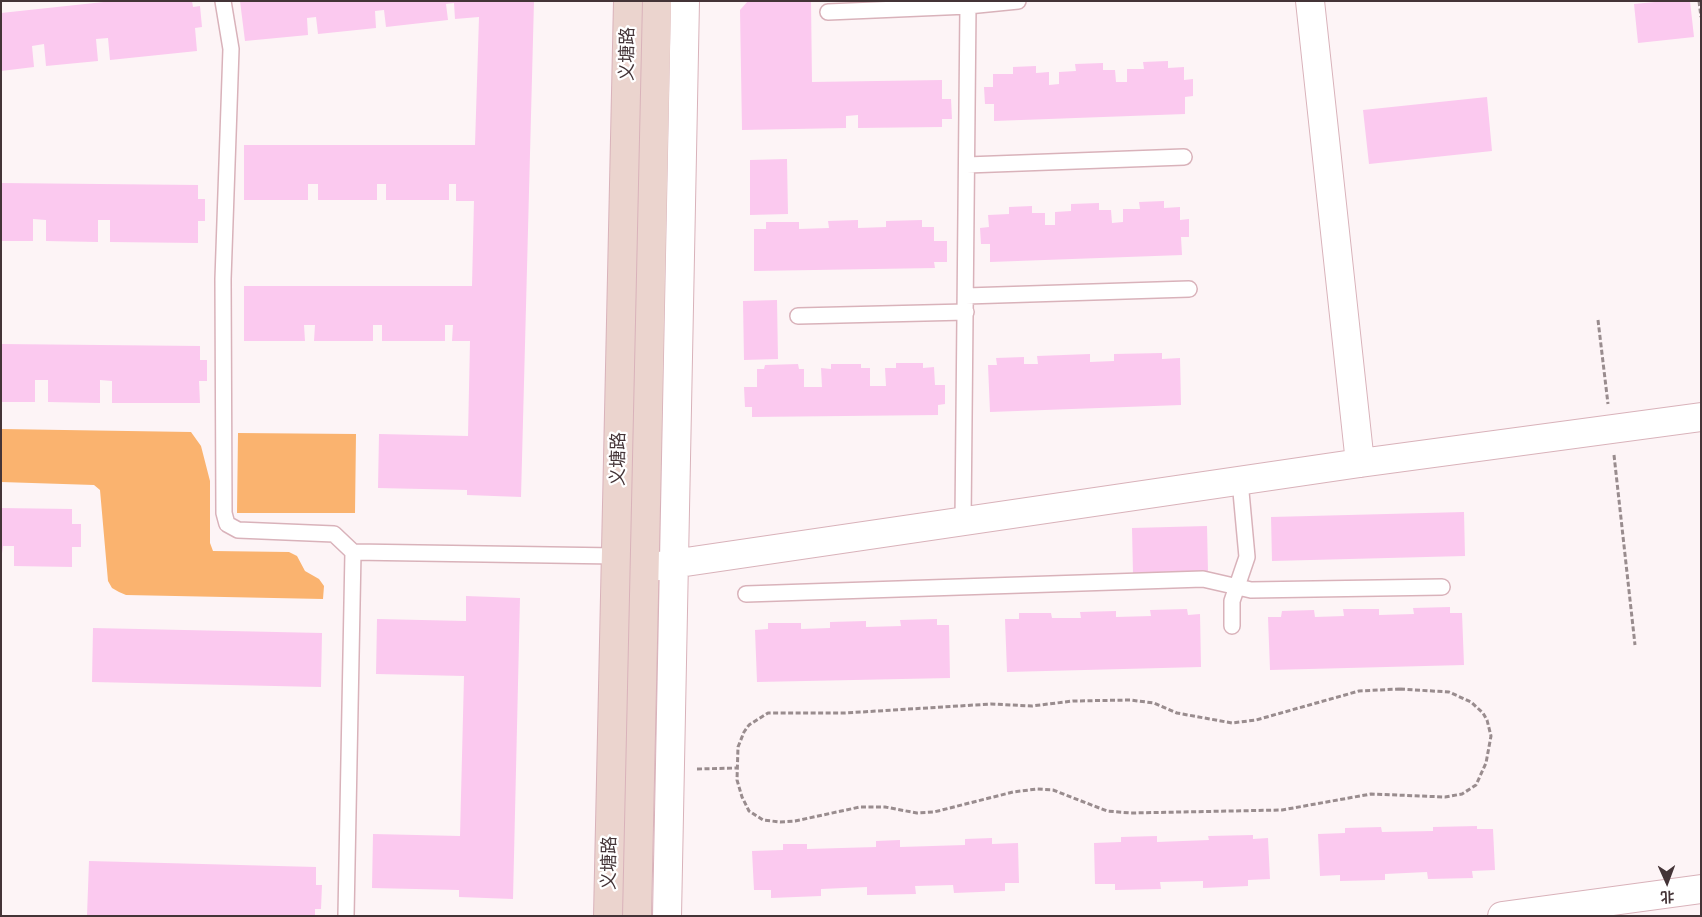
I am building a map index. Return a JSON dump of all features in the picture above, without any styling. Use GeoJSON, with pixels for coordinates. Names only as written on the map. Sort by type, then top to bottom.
{"type":"FeatureCollection","features":[{"type":"Feature","properties":{"kind":"main road","name":"义塘路"},"geometry":{"type":"LineString","coordinates":[[608,916],[628,1]]}},
{"type":"Feature","properties":{"kind":"main road","name":"义塘路"},"geometry":{"type":"LineString","coordinates":[[637,916],[657,1]]}},
{"type":"Feature","properties":{"kind":"street"},"geometry":{"type":"LineString","coordinates":[[667,916],[686,1]]}},
{"type":"Feature","properties":{"kind":"street"},"geometry":{"type":"LineString","coordinates":[[1310,1],[1360,463]]}},
{"type":"Feature","properties":{"kind":"street"},"geometry":{"type":"LineString","coordinates":[[645,568],[1360,463],[1701,417]]}},
{"type":"Feature","properties":{"kind":"street"},"geometry":{"type":"LineString","coordinates":[[1502,916],[1701,889]]}},
{"type":"Feature","properties":{"kind":"lane"},"geometry":{"type":"LineString","coordinates":[[223,1],[231,49],[223,279],[224,513],[227,524],[238,530],[334,534],[353,552],[616,556]]}},
{"type":"Feature","properties":{"kind":"lane"},"geometry":{"type":"LineString","coordinates":[[828,12],[968,6],[1018,1]]}},
{"type":"Feature","properties":{"kind":"lane"},"geometry":{"type":"LineString","coordinates":[[963,521],[968,6]]}},
{"type":"Feature","properties":{"kind":"lane"},"geometry":{"type":"LineString","coordinates":[[967,165],[1184,157]]}},
{"type":"Feature","properties":{"kind":"lane"},"geometry":{"type":"LineString","coordinates":[[966,296],[1189,289]]}},
{"type":"Feature","properties":{"kind":"lane"},"geometry":{"type":"LineString","coordinates":[[798,316],[966,312]]}},
{"type":"Feature","properties":{"kind":"lane"},"geometry":{"type":"LineString","coordinates":[[1232,626],[1232,601],[1236,586],[1245,569],[1247,557],[1240,481]]}},
{"type":"Feature","properties":{"kind":"lane"},"geometry":{"type":"LineString","coordinates":[[346,915],[353,552]]}},
{"type":"Feature","properties":{"kind":"lane"},"geometry":{"type":"LineString","coordinates":[[746,594],[1204,579],[1251,590],[1442,587]]}},
{"type":"Feature","properties":{"kind":"path"},"geometry":{"type":"LineString","coordinates":[[1699,1],[1701,18]]}},
{"type":"Feature","properties":{"kind":"path"},"geometry":{"type":"LineString","coordinates":[[1598,320],[1635,646]]}},
{"type":"Feature","properties":{"kind":"path"},"geometry":{"type":"LineString","coordinates":[[1424,689],[1449,692],[1471,702],[1488,720],[1491,736],[1486,763],[1476,786],[1462,794],[1429,798],[1371,794],[1282,810],[1115,812],[1106,811],[1053,790],[1037,789],[1012,792],[934,812],[917,813],[885,807],[860,807],[796,821],[780,822],[763,820],[749,811],[742,796],[737,768],[738,747],[744,732],[749,725],[768,713],[845,713],[991,704],[1032,706],[1072,701],[1130,700],[1154,703],[1177,713],[1232,723],[1256,720],[1359,691],[1424,689]]}},
{"type":"Feature","properties":{"kind":"path"},"geometry":{"type":"LineString","coordinates":[[670,769],[737,768]]}},
{"type":"Feature","properties":{"kind":"shaded area"},"geometry":{"type":"Polygon","coordinates":[[[1,429],[191,432],[201,446],[210,481],[210,543],[213,551],[289,552],[297,556],[305,571],[319,579],[324,586],[323,599],[126,595],[119,592],[112,588],[108,581],[100,490],[94,485],[1,482],[1,429]]]}},
{"type":"Feature","properties":{"kind":"shaded area"},"geometry":{"type":"Polygon","coordinates":[[[238,433],[356,434],[355,513],[237,513],[238,433]]]}},
{"type":"Feature","properties":{"kind":"building"},"geometry":{"type":"Polygon","coordinates":[[[113,1],[192,1],[193,7],[200,6],[202,27],[195,28],[197,51],[110,60],[108,38],[96,39],[98,61],[46,66],[44,44],[32,46],[34,67],[1,71],[1,13],[113,1]]]}},
{"type":"Feature","properties":{"kind":"building"},"geometry":{"type":"Polygon","coordinates":[[[240,1],[534,1],[521,497],[467,495],[467,490],[378,488],[379,434],[468,436],[470,341],[452,341],[453,325],[445,325],[445,341],[382,341],[382,325],[373,325],[373,341],[314,341],[315,325],[304,325],[305,341],[244,341],[244,286],[472,286],[474,201],[456,201],[456,184],[449,184],[449,200],[386,200],[386,184],[377,184],[377,200],[318,200],[318,184],[308,184],[308,200],[244,200],[244,145],[475,145],[479,17],[455,19],[454,3],[446,4],[448,20],[386,27],[384,10],[375,11],[376,28],[318,34],[316,17],[307,18],[308,35],[245,41],[240,1]]]}},
{"type":"Feature","properties":{"kind":"building"},"geometry":{"type":"Polygon","coordinates":[[[748,1],[811,1],[812,82],[942,80],[942,99],[951,99],[952,119],[942,119],[942,127],[858,128],[858,115],[846,116],[846,128],[742,130],[740,10],[748,1]]]}},
{"type":"Feature","properties":{"kind":"building"},"geometry":{"type":"Polygon","coordinates":[[[1690,1],[1694,37],[1638,43],[1634,4],[1690,1]]]}},
{"type":"Feature","properties":{"kind":"building"},"geometry":{"type":"Polygon","coordinates":[[[1168,61],[1168,68],[1184,67],[1184,80],[1193,79],[1193,96],[1185,97],[1185,114],[994,121],[994,104],[985,104],[984,87],[993,87],[993,74],[1013,74],[1013,67],[1036,66],[1036,73],[1049,72],[1049,85],[1059,84],[1059,72],[1076,71],[1075,64],[1103,63],[1103,70],[1115,70],[1116,82],[1127,82],[1127,69],[1144,69],[1143,62],[1168,61]]]}},
{"type":"Feature","properties":{"kind":"building"},"geometry":{"type":"Polygon","coordinates":[[[1487,97],[1492,151],[1369,164],[1363,110],[1487,97]]]}},
{"type":"Feature","properties":{"kind":"building"},"geometry":{"type":"Polygon","coordinates":[[[787,159],[788,214],[750,215],[750,160],[787,159]]]}},
{"type":"Feature","properties":{"kind":"building"},"geometry":{"type":"Polygon","coordinates":[[[1,183],[198,185],[198,199],[205,199],[205,221],[198,221],[198,243],[110,242],[110,220],[98,220],[98,242],[46,241],[46,220],[33,219],[33,241],[1,241],[1,183]]]}},
{"type":"Feature","properties":{"kind":"building"},"geometry":{"type":"Polygon","coordinates":[[[1164,201],[1164,208],[1180,207],[1180,220],[1189,219],[1189,237],[1181,237],[1182,255],[990,262],[990,244],[981,244],[980,228],[989,227],[988,215],[1009,214],[1009,207],[1032,206],[1032,213],[1045,213],[1045,225],[1055,225],[1055,212],[1071,211],[1071,204],[1099,203],[1099,210],[1111,210],[1112,223],[1123,222],[1123,209],[1140,209],[1139,202],[1164,201]]]}},
{"type":"Feature","properties":{"kind":"building"},"geometry":{"type":"Polygon","coordinates":[[[858,220],[858,228],[886,227],[886,221],[922,220],[922,227],[934,227],[934,241],[947,241],[947,262],[934,262],[935,268],[754,271],[754,229],[766,229],[766,222],[799,222],[799,229],[829,228],[828,221],[858,220]]]}},
{"type":"Feature","properties":{"kind":"building"},"geometry":{"type":"Polygon","coordinates":[[[777,300],[778,359],[744,360],[743,301],[777,300]]]}},
{"type":"Feature","properties":{"kind":"building"},"geometry":{"type":"Polygon","coordinates":[[[1,344],[200,346],[200,360],[207,360],[207,381],[199,381],[200,403],[112,403],[112,381],[100,380],[100,403],[48,402],[48,380],[35,380],[35,402],[1,402],[1,344]]]}},
{"type":"Feature","properties":{"kind":"building"},"geometry":{"type":"Polygon","coordinates":[[[1162,353],[1162,359],[1180,358],[1181,405],[990,412],[988,365],[997,365],[996,358],[1024,357],[1024,364],[1038,364],[1037,356],[1090,354],[1090,362],[1114,361],[1114,354],[1162,353]]]}},
{"type":"Feature","properties":{"kind":"building"},"geometry":{"type":"Polygon","coordinates":[[[896,363],[923,363],[923,368],[934,367],[935,385],[945,385],[945,404],[938,405],[938,415],[752,417],[752,407],[745,407],[744,387],[757,387],[757,369],[764,369],[765,365],[798,364],[799,369],[804,369],[804,387],[822,387],[821,368],[831,369],[831,364],[861,364],[861,368],[870,368],[870,386],[886,386],[885,368],[896,368],[896,363]]]}},
{"type":"Feature","properties":{"kind":"building"},"geometry":{"type":"Polygon","coordinates":[[[1,508],[72,509],[72,524],[81,524],[81,547],[72,547],[72,567],[14,566],[14,546],[3,546],[1,561],[1,508]]]}},
{"type":"Feature","properties":{"kind":"building"},"geometry":{"type":"Polygon","coordinates":[[[1464,512],[1465,556],[1272,561],[1271,517],[1464,512]]]}},
{"type":"Feature","properties":{"kind":"building"},"geometry":{"type":"Polygon","coordinates":[[[1207,526],[1208,572],[1133,574],[1132,528],[1207,526]]]}},
{"type":"Feature","properties":{"kind":"building"},"geometry":{"type":"Polygon","coordinates":[[[466,596],[520,598],[513,899],[459,897],[459,890],[372,888],[373,834],[460,836],[464,676],[376,674],[377,619],[466,621],[466,596]]]}},
{"type":"Feature","properties":{"kind":"building"},"geometry":{"type":"Polygon","coordinates":[[[1450,607],[1450,613],[1462,613],[1464,665],[1270,670],[1268,617],[1281,617],[1282,611],[1314,610],[1315,617],[1344,616],[1343,609],[1379,609],[1379,615],[1414,614],[1413,608],[1450,607]]]}},
{"type":"Feature","properties":{"kind":"building"},"geometry":{"type":"Polygon","coordinates":[[[1187,609],[1188,615],[1200,614],[1201,667],[1007,672],[1005,619],[1019,619],[1019,613],[1051,613],[1052,618],[1081,618],[1080,612],[1116,611],[1116,617],[1151,616],[1150,610],[1187,609]]]}},
{"type":"Feature","properties":{"kind":"building"},"geometry":{"type":"Polygon","coordinates":[[[937,619],[937,625],[949,625],[950,678],[757,682],[755,630],[768,629],[768,623],[801,623],[801,629],[830,628],[830,622],[866,621],[866,627],[901,626],[900,620],[937,619]]]}},
{"type":"Feature","properties":{"kind":"building"},"geometry":{"type":"Polygon","coordinates":[[[93,628],[322,633],[321,687],[92,682],[93,628]]]}},
{"type":"Feature","properties":{"kind":"building"},"geometry":{"type":"Polygon","coordinates":[[[1477,826],[1477,829],[1493,829],[1495,870],[1472,871],[1473,878],[1428,879],[1427,872],[1385,874],[1385,880],[1340,881],[1340,875],[1320,876],[1318,834],[1345,833],[1345,828],[1381,827],[1382,832],[1433,831],[1433,827],[1477,826]]]}},
{"type":"Feature","properties":{"kind":"building"},"geometry":{"type":"Polygon","coordinates":[[[1253,835],[1253,839],[1268,838],[1270,879],[1248,880],[1248,886],[1203,888],[1203,881],[1160,882],[1161,889],[1115,890],[1115,884],[1095,884],[1094,843],[1121,842],[1121,837],[1157,836],[1157,842],[1209,840],[1208,836],[1253,835]]]}},
{"type":"Feature","properties":{"kind":"building"},"geometry":{"type":"Polygon","coordinates":[[[992,838],[992,844],[1018,843],[1019,883],[1005,883],[1005,891],[954,893],[953,885],[915,886],[916,894],[867,895],[867,887],[821,889],[821,896],[771,898],[771,890],[754,890],[752,851],[783,850],[783,844],[807,844],[807,849],[876,847],[876,841],[900,840],[900,847],[965,845],[965,839],[992,838]]]}},
{"type":"Feature","properties":{"kind":"building"},"geometry":{"type":"Polygon","coordinates":[[[89,861],[316,867],[316,885],[322,885],[321,909],[315,909],[315,916],[87,916],[89,861]]]}}]}
